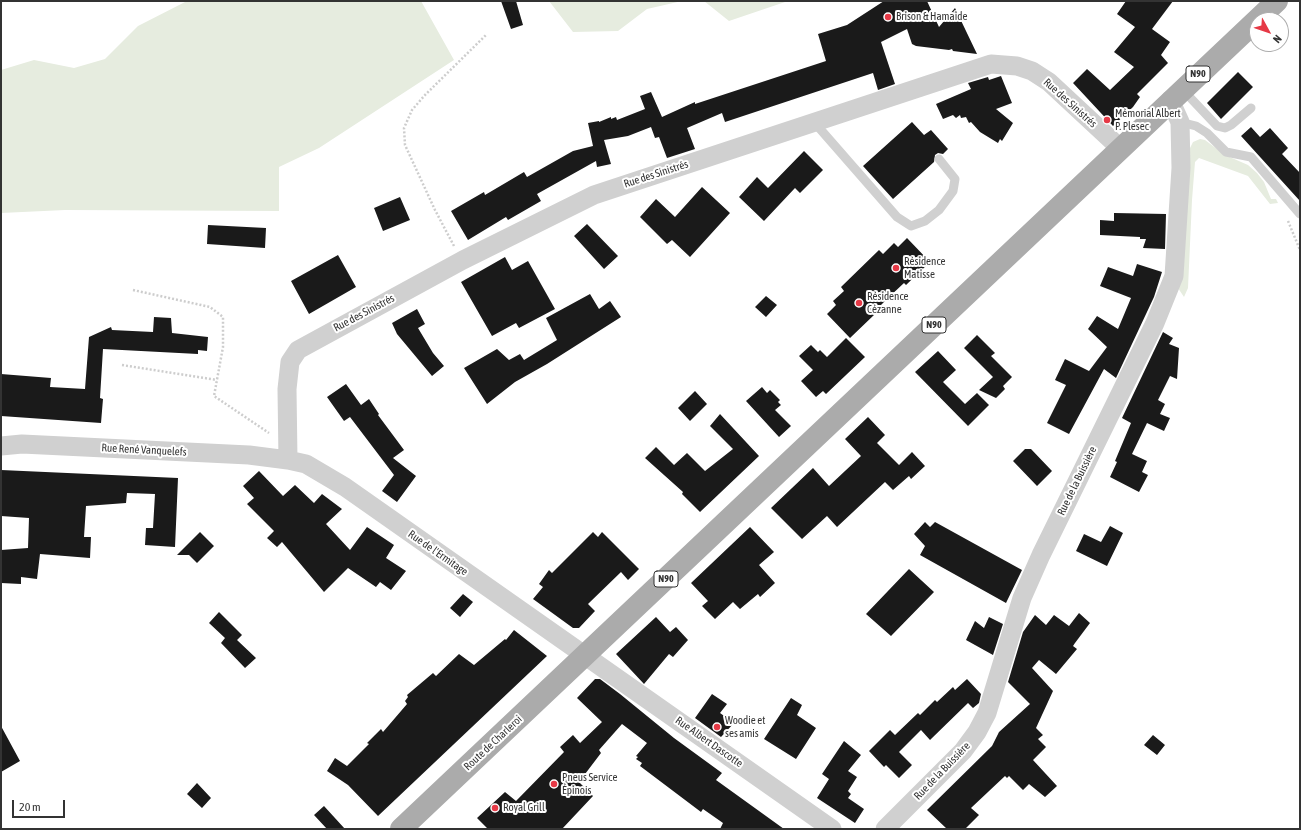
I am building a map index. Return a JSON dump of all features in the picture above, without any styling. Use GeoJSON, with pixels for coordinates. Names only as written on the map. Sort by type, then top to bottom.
{"type":"FeatureCollection","features":[{"type":"Feature","properties":{"kind":"main road","name":"N90"},"geometry":{"type":"LineString","coordinates":[[585,656],[1277,1]]}},
{"type":"Feature","properties":{"kind":"main road","name":"Route de Charleroi"},"geometry":{"type":"LineString","coordinates":[[401,829],[585,656]]}},
{"type":"Feature","properties":{"kind":"street","name":"Rue des Sinistrés"},"geometry":{"type":"LineString","coordinates":[[288,460],[287,389],[290,362],[298,350],[463,260],[594,195],[992,64],[1017,66],[1032,71],[1049,82],[1120,148]]}},
{"type":"Feature","properties":{"kind":"street","name":"Rue de la Buissière"},"geometry":{"type":"LineString","coordinates":[[886,829],[963,751],[977,732],[986,713],[1022,598],[1041,555],[1155,323],[1174,276],[1181,168],[1180,122],[1176,95]]}},
{"type":"Feature","properties":{"kind":"street","name":"Rue René Vanquelefs"},"geometry":{"type":"LineString","coordinates":[[1,446],[22,444],[241,455],[288,460]]}},
{"type":"Feature","properties":{"kind":"street","name":"Rue de l'Ermitage"},"geometry":{"type":"LineString","coordinates":[[288,460],[306,464],[345,487],[585,656]]}},
{"type":"Feature","properties":{"kind":"street","name":"Rue Albert Dascotte"},"geometry":{"type":"LineString","coordinates":[[585,656],[832,829]]}},
{"type":"Feature","properties":{"kind":"lane"},"geometry":{"type":"LineString","coordinates":[[1176,95],[1217,126],[1225,128],[1231,125],[1251,108]]}},
{"type":"Feature","properties":{"kind":"lane"},"geometry":{"type":"LineString","coordinates":[[814,122],[897,217],[911,226],[925,221],[939,210],[953,191],[955,179],[939,159]]}},
{"type":"Feature","properties":{"kind":"lane"},"geometry":{"type":"LineString","coordinates":[[1180,122],[1196,126],[1206,133],[1226,152],[1251,157],[1300,214]]}},
{"type":"Feature","properties":{"kind":"path"},"geometry":{"type":"LineString","coordinates":[[463,260],[435,210],[405,145],[404,128],[412,110],[425,95],[486,36]]}},
{"type":"Feature","properties":{"kind":"path"},"geometry":{"type":"LineString","coordinates":[[133,290],[210,307],[223,317],[223,347],[214,396],[266,432],[287,438]]}},
{"type":"Feature","properties":{"kind":"path"},"geometry":{"type":"LineString","coordinates":[[122,365],[217,380]]}},
{"type":"Feature","properties":{"kind":"shaded area"},"geometry":{"type":"Polygon","coordinates":[[[187,1],[421,1],[454,60],[319,148],[279,167],[279,211],[65,210],[1,213],[1,70],[34,60],[74,68],[105,59],[138,26],[187,1]]]}},
{"type":"Feature","properties":{"kind":"shaded area"},"geometry":{"type":"Polygon","coordinates":[[[549,1],[682,1],[647,9],[618,31],[573,32],[549,1]]]}},
{"type":"Feature","properties":{"kind":"shaded area"},"geometry":{"type":"Polygon","coordinates":[[[704,1],[788,1],[729,21],[704,1]]]}},
{"type":"Feature","properties":{"kind":"shaded area"},"geometry":{"type":"Polygon","coordinates":[[[1200,139],[1205,140],[1225,155],[1248,165],[1264,182],[1271,199],[1276,199],[1278,203],[1270,204],[1248,176],[1199,158],[1195,162],[1188,288],[1184,297],[1178,288],[1190,148],[1193,142],[1200,139]]]}},
{"type":"Feature","properties":{"kind":"building"},"geometry":{"type":"Polygon","coordinates":[[[501,1],[516,1],[523,25],[511,29],[501,1]]]}},
{"type":"Feature","properties":{"kind":"building"},"geometry":{"type":"Polygon","coordinates":[[[884,1],[927,1],[939,27],[955,8],[977,54],[953,51],[952,49],[949,50],[916,46],[912,44],[907,29],[881,42],[895,84],[878,90],[873,73],[725,122],[722,113],[687,128],[695,149],[667,158],[659,137],[655,138],[651,127],[628,136],[604,140],[611,164],[597,167],[596,161],[537,194],[541,201],[508,220],[506,217],[468,240],[451,211],[484,192],[485,195],[524,172],[527,177],[573,151],[593,146],[588,123],[599,122],[611,117],[611,119],[616,117],[617,120],[645,109],[640,96],[651,92],[662,117],[695,102],[695,104],[826,61],[818,34],[847,25],[884,1]]]}},
{"type":"Feature","properties":{"kind":"building"},"geometry":{"type":"Polygon","coordinates":[[[1126,1],[1173,1],[1152,29],[1170,42],[1161,55],[1168,63],[1137,94],[1140,97],[1133,107],[1113,126],[1073,83],[1087,69],[1110,90],[1134,67],[1114,52],[1135,27],[1117,14],[1126,1]]]}},
{"type":"Feature","properties":{"kind":"building"},"geometry":{"type":"Polygon","coordinates":[[[1238,72],[1253,87],[1221,119],[1207,103],[1238,72]]]}},
{"type":"Feature","properties":{"kind":"building"},"geometry":{"type":"Polygon","coordinates":[[[1001,76],[1012,103],[996,109],[1013,123],[1002,141],[1000,139],[998,143],[980,132],[971,122],[969,123],[966,117],[961,118],[960,115],[956,118],[953,115],[943,119],[936,104],[971,89],[968,83],[988,77],[989,80],[1001,76]]]}},
{"type":"Feature","properties":{"kind":"building"},"geometry":{"type":"Polygon","coordinates":[[[912,122],[924,135],[931,130],[948,149],[943,154],[938,153],[935,155],[934,162],[893,199],[863,166],[912,122]]]}},
{"type":"Feature","properties":{"kind":"building"},"geometry":{"type":"Polygon","coordinates":[[[1251,127],[1260,137],[1270,128],[1288,148],[1282,154],[1300,173],[1300,201],[1241,136],[1251,127]]]}},
{"type":"Feature","properties":{"kind":"building"},"geometry":{"type":"Polygon","coordinates":[[[804,151],[823,170],[800,193],[795,188],[764,221],[739,197],[757,177],[768,188],[804,151]]]}},
{"type":"Feature","properties":{"kind":"building"},"geometry":{"type":"Polygon","coordinates":[[[702,187],[730,213],[690,257],[672,240],[667,244],[640,217],[656,199],[675,217],[702,187]]]}},
{"type":"Feature","properties":{"kind":"building"},"geometry":{"type":"Polygon","coordinates":[[[400,197],[410,220],[383,231],[374,208],[400,197]]]}},
{"type":"Feature","properties":{"kind":"building"},"geometry":{"type":"Polygon","coordinates":[[[1114,213],[1166,214],[1165,249],[1143,248],[1146,239],[1140,239],[1140,237],[1100,235],[1100,220],[1114,221],[1114,213]]]}},
{"type":"Feature","properties":{"kind":"building"},"geometry":{"type":"Polygon","coordinates":[[[587,224],[618,256],[604,269],[574,236],[587,224]]]}},
{"type":"Feature","properties":{"kind":"building"},"geometry":{"type":"Polygon","coordinates":[[[208,225],[266,228],[265,248],[207,244],[208,225]]]}},
{"type":"Feature","properties":{"kind":"building"},"geometry":{"type":"Polygon","coordinates":[[[907,238],[930,262],[906,285],[904,283],[888,298],[872,314],[874,315],[850,338],[827,314],[836,305],[833,301],[844,291],[841,287],[879,250],[883,254],[894,243],[898,247],[907,238]]]}},
{"type":"Feature","properties":{"kind":"building"},"geometry":{"type":"Polygon","coordinates":[[[338,255],[356,287],[309,314],[291,281],[338,255]]]}},
{"type":"Feature","properties":{"kind":"building"},"geometry":{"type":"Polygon","coordinates":[[[505,257],[512,270],[528,261],[555,309],[519,328],[516,323],[492,336],[461,282],[505,257]]]}},
{"type":"Feature","properties":{"kind":"building"},"geometry":{"type":"Polygon","coordinates":[[[1137,264],[1162,272],[1154,297],[1116,378],[1104,369],[1069,434],[1047,423],[1066,385],[1055,380],[1065,359],[1089,371],[1107,347],[1088,329],[1097,316],[1118,329],[1131,298],[1100,286],[1108,267],[1133,276],[1137,264]]]}},
{"type":"Feature","properties":{"kind":"building"},"geometry":{"type":"Polygon","coordinates":[[[590,294],[599,309],[610,301],[621,317],[547,364],[515,382],[487,404],[464,368],[497,349],[509,360],[520,354],[524,360],[557,340],[546,318],[590,294]]]}},
{"type":"Feature","properties":{"kind":"building"},"geometry":{"type":"Polygon","coordinates":[[[766,296],[777,305],[766,317],[755,307],[766,296]]]}},
{"type":"Feature","properties":{"kind":"building"},"geometry":{"type":"Polygon","coordinates":[[[417,309],[425,324],[418,328],[433,353],[444,366],[432,376],[397,334],[392,323],[417,309]]]}},
{"type":"Feature","properties":{"kind":"building"},"geometry":{"type":"Polygon","coordinates":[[[154,317],[171,318],[172,333],[208,337],[207,351],[198,350],[198,354],[103,349],[100,398],[103,399],[101,423],[1,416],[1,374],[51,378],[50,387],[85,389],[89,337],[111,327],[112,330],[153,332],[154,317]]]}},
{"type":"Feature","properties":{"kind":"building"},"geometry":{"type":"Polygon","coordinates":[[[1163,332],[1173,338],[1169,344],[1179,348],[1177,379],[1170,376],[1158,400],[1165,404],[1160,414],[1170,418],[1164,431],[1147,423],[1132,454],[1147,461],[1142,472],[1148,475],[1139,492],[1110,477],[1131,423],[1122,418],[1163,332]]]}},
{"type":"Feature","properties":{"kind":"building"},"geometry":{"type":"Polygon","coordinates":[[[977,335],[995,353],[991,356],[1012,377],[1003,386],[1005,389],[996,398],[979,390],[993,377],[964,348],[977,335]]]}},
{"type":"Feature","properties":{"kind":"building"},"geometry":{"type":"Polygon","coordinates":[[[846,338],[865,357],[826,394],[823,391],[816,397],[801,381],[813,370],[799,356],[811,345],[818,352],[820,350],[827,357],[846,338]]]}},
{"type":"Feature","properties":{"kind":"building"},"geometry":{"type":"Polygon","coordinates":[[[938,351],[956,370],[943,382],[965,404],[977,393],[989,405],[968,426],[915,372],[938,351]]]}},
{"type":"Feature","properties":{"kind":"building"},"geometry":{"type":"Polygon","coordinates":[[[346,384],[361,405],[369,399],[379,414],[378,415],[404,450],[393,458],[416,476],[397,502],[382,491],[394,475],[350,417],[344,421],[327,397],[346,384]]]}},
{"type":"Feature","properties":{"kind":"building"},"geometry":{"type":"Polygon","coordinates":[[[762,387],[767,393],[770,390],[780,400],[778,402],[781,405],[775,410],[791,426],[779,437],[746,401],[762,387]]]}},
{"type":"Feature","properties":{"kind":"building"},"geometry":{"type":"Polygon","coordinates":[[[695,391],[707,404],[690,421],[678,408],[695,391]]]}},
{"type":"Feature","properties":{"kind":"building"},"geometry":{"type":"Polygon","coordinates":[[[720,414],[759,456],[700,512],[682,494],[683,492],[645,458],[656,447],[674,465],[687,453],[705,471],[733,449],[710,426],[720,414]]]}},
{"type":"Feature","properties":{"kind":"building"},"geometry":{"type":"Polygon","coordinates":[[[868,417],[885,435],[877,443],[899,465],[912,452],[925,466],[911,479],[909,476],[893,490],[885,482],[837,527],[827,516],[802,539],[771,508],[813,468],[829,486],[861,456],[845,439],[868,417]]]}},
{"type":"Feature","properties":{"kind":"building"},"geometry":{"type":"Polygon","coordinates":[[[1025,449],[1031,449],[1052,471],[1037,486],[1013,461],[1025,449]]]}},
{"type":"Feature","properties":{"kind":"building"},"geometry":{"type":"Polygon","coordinates":[[[1,470],[178,478],[175,547],[145,545],[146,528],[153,528],[155,494],[127,493],[126,503],[86,506],[84,537],[91,537],[90,558],[40,554],[37,579],[21,577],[21,584],[1,583],[1,550],[28,548],[29,518],[1,516],[1,470]]]}},
{"type":"Feature","properties":{"kind":"building"},"geometry":{"type":"Polygon","coordinates":[[[259,471],[283,496],[295,485],[314,503],[322,494],[342,509],[326,524],[350,550],[367,527],[394,545],[386,558],[406,571],[391,590],[380,582],[376,587],[348,568],[324,592],[282,542],[277,547],[267,538],[274,531],[247,504],[254,498],[243,486],[259,471]]]}},
{"type":"Feature","properties":{"kind":"building"},"geometry":{"type":"Polygon","coordinates":[[[925,522],[930,527],[935,522],[1022,570],[1006,603],[920,555],[925,546],[914,534],[925,522]]]}},
{"type":"Feature","properties":{"kind":"building"},"geometry":{"type":"Polygon","coordinates":[[[1110,526],[1123,533],[1107,566],[1076,551],[1084,534],[1101,542],[1110,526]]]}},
{"type":"Feature","properties":{"kind":"building"},"geometry":{"type":"Polygon","coordinates":[[[750,527],[774,552],[759,565],[775,583],[760,597],[758,594],[740,609],[733,602],[715,619],[702,606],[708,601],[691,583],[750,527]]]}},
{"type":"Feature","properties":{"kind":"building"},"geometry":{"type":"Polygon","coordinates":[[[200,532],[214,546],[197,563],[189,555],[177,555],[200,532]]]}},
{"type":"Feature","properties":{"kind":"building"},"geometry":{"type":"Polygon","coordinates":[[[593,532],[598,537],[602,532],[639,569],[628,580],[621,572],[588,604],[595,611],[579,628],[573,628],[533,599],[543,587],[539,584],[549,570],[552,573],[593,532]]]}},
{"type":"Feature","properties":{"kind":"building"},"geometry":{"type":"Polygon","coordinates":[[[909,569],[934,592],[891,636],[866,614],[909,569]]]}},
{"type":"Feature","properties":{"kind":"building"},"geometry":{"type":"Polygon","coordinates":[[[463,594],[473,602],[460,617],[450,608],[463,594]]]}},
{"type":"Feature","properties":{"kind":"building"},"geometry":{"type":"Polygon","coordinates":[[[219,612],[242,635],[237,640],[256,658],[245,668],[221,643],[225,638],[209,623],[219,612]]]}},
{"type":"Feature","properties":{"kind":"building"},"geometry":{"type":"Polygon","coordinates":[[[1079,613],[1090,623],[1073,646],[1077,649],[1056,674],[1039,660],[1032,668],[1053,691],[1036,728],[1043,735],[1038,739],[1046,747],[1033,760],[1057,786],[1045,797],[1029,784],[1023,790],[1009,776],[1007,778],[1005,776],[971,808],[979,815],[965,829],[947,829],[927,810],[992,746],[999,732],[1030,704],[1008,682],[1023,632],[1035,615],[1046,625],[1054,615],[1069,626],[1079,613]]]}},
{"type":"Feature","properties":{"kind":"building"},"geometry":{"type":"Polygon","coordinates":[[[656,617],[670,632],[676,627],[688,640],[673,657],[669,654],[644,684],[616,654],[656,617]]]}},
{"type":"Feature","properties":{"kind":"building"},"geometry":{"type":"Polygon","coordinates":[[[989,617],[1003,624],[993,655],[966,640],[975,621],[984,628],[989,617]]]}},
{"type":"Feature","properties":{"kind":"building"},"geometry":{"type":"Polygon","coordinates":[[[514,630],[547,656],[378,816],[348,785],[327,771],[335,758],[347,766],[369,744],[367,743],[381,729],[383,732],[407,704],[405,701],[408,697],[407,695],[433,673],[436,676],[459,654],[474,665],[505,639],[506,640],[514,630]]]}},
{"type":"Feature","properties":{"kind":"building"},"geometry":{"type":"Polygon","coordinates":[[[595,679],[600,679],[674,738],[722,773],[716,780],[784,829],[720,829],[723,823],[703,809],[701,812],[640,766],[642,763],[636,759],[638,757],[636,756],[647,743],[622,724],[599,750],[601,753],[579,782],[593,796],[562,829],[488,829],[477,818],[505,792],[516,801],[564,752],[560,747],[573,735],[580,743],[602,722],[577,698],[595,679]]]}},
{"type":"Feature","properties":{"kind":"building"},"geometry":{"type":"Polygon","coordinates":[[[967,679],[981,694],[979,703],[973,708],[968,703],[930,740],[921,730],[899,752],[912,765],[899,778],[886,765],[884,767],[869,751],[890,730],[895,735],[918,713],[920,715],[935,700],[937,702],[953,687],[955,690],[967,679]]]}},
{"type":"Feature","properties":{"kind":"building"},"geometry":{"type":"Polygon","coordinates":[[[712,694],[727,704],[720,713],[734,723],[721,737],[695,718],[712,694]]]}},
{"type":"Feature","properties":{"kind":"building"},"geometry":{"type":"Polygon","coordinates":[[[791,698],[802,705],[797,715],[816,728],[796,759],[764,739],[791,698]]]}},
{"type":"Feature","properties":{"kind":"building"},"geometry":{"type":"Polygon","coordinates":[[[1,726],[20,761],[1,772],[1,726]]]}},
{"type":"Feature","properties":{"kind":"building"},"geometry":{"type":"Polygon","coordinates":[[[1153,735],[1165,745],[1157,755],[1144,745],[1153,735]]]}},
{"type":"Feature","properties":{"kind":"building"},"geometry":{"type":"Polygon","coordinates":[[[844,741],[861,755],[848,771],[857,777],[848,791],[851,794],[848,798],[864,809],[855,823],[817,798],[829,779],[822,774],[844,741]]]}},
{"type":"Feature","properties":{"kind":"building"},"geometry":{"type":"Polygon","coordinates":[[[197,783],[211,798],[202,808],[187,794],[197,783]]]}},
{"type":"Feature","properties":{"kind":"building"},"geometry":{"type":"Polygon","coordinates":[[[324,806],[345,829],[327,829],[314,815],[324,806]]]}},
{"type":"Feature","properties":{"kind":"place","name":"Brison & Hamaide"},"geometry":{"type":"Point","coordinates":[888,17]}},
{"type":"Feature","properties":{"kind":"place","name":"Mémorial Albert P. Plesec"},"geometry":{"type":"Point","coordinates":[1107,120]}},
{"type":"Feature","properties":{"kind":"place","name":"Résidence Matisse"},"geometry":{"type":"Point","coordinates":[896,268]}},
{"type":"Feature","properties":{"kind":"place","name":"Résidence Cézanne"},"geometry":{"type":"Point","coordinates":[859,303]}},
{"type":"Feature","properties":{"kind":"place","name":"Woodie et ses amis"},"geometry":{"type":"Point","coordinates":[717,727]}},
{"type":"Feature","properties":{"kind":"place","name":"Pneus Service Épinois"},"geometry":{"type":"Point","coordinates":[554,784]}},
{"type":"Feature","properties":{"kind":"place","name":"Royal Grill"},"geometry":{"type":"Point","coordinates":[495,808]}}]}
